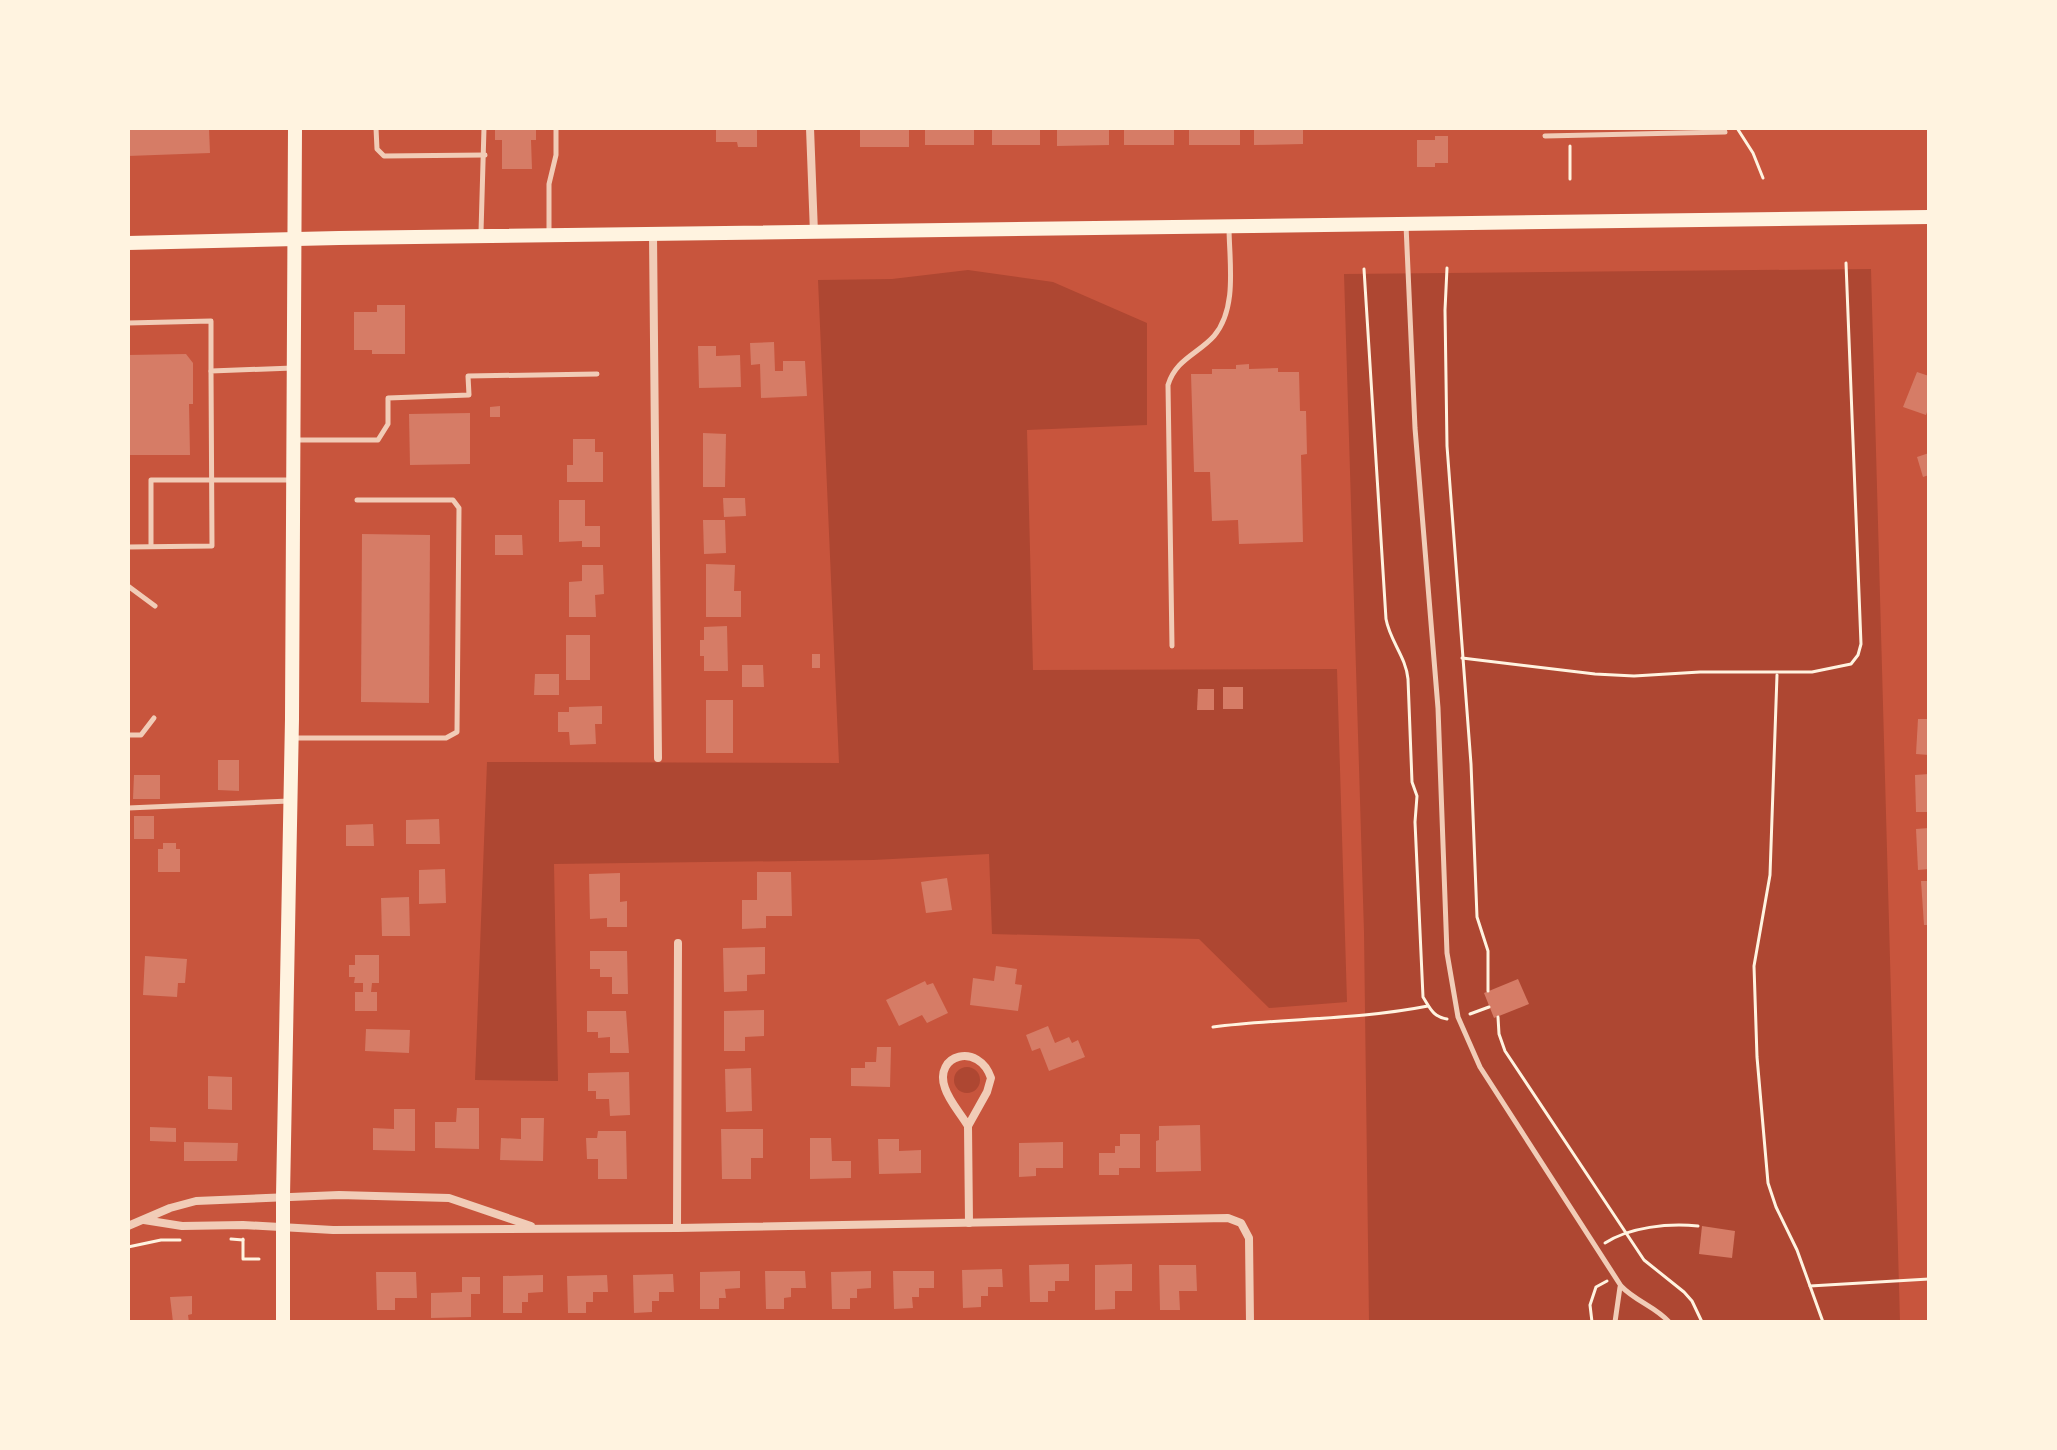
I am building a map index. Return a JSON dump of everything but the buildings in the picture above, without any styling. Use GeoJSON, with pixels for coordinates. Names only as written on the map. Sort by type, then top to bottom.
{"type":"FeatureCollection","features":[{"type":"Feature","properties":{"kind":"main road"},"geometry":{"type":"LineString","coordinates":[[283,1322],[292,738],[295,128]]}},
{"type":"Feature","properties":{"kind":"main road"},"geometry":{"type":"LineString","coordinates":[[128,243],[1929,217]]}},
{"type":"Feature","properties":{"kind":"street"},"geometry":{"type":"LineString","coordinates":[[810,128],[814,234]]}},
{"type":"Feature","properties":{"kind":"street"},"geometry":{"type":"LineString","coordinates":[[653,235],[658,758]]}},
{"type":"Feature","properties":{"kind":"street"},"geometry":{"type":"LineString","coordinates":[[677,1228],[678,943]]}},
{"type":"Feature","properties":{"kind":"street"},"geometry":{"type":"LineString","coordinates":[[968,1126],[946,1092],[943,1079],[949,1062],[964,1056],[984,1063],[991,1078],[987,1092],[968,1126],[969,1223]]}},
{"type":"Feature","properties":{"kind":"street"},"geometry":{"type":"LineString","coordinates":[[128,1226],[170,1208],[196,1201],[283,1196],[426,1196],[449,1198],[539,1229]]}},
{"type":"Feature","properties":{"kind":"street"},"geometry":{"type":"LineString","coordinates":[[144,1220],[182,1226],[539,1229],[1228,1218],[1245,1227],[1250,1253],[1250,1322]]}},
{"type":"Feature","properties":{"kind":"lane"},"geometry":{"type":"LineString","coordinates":[[376,128],[377,149],[384,156],[485,155]]}},
{"type":"Feature","properties":{"kind":"lane"},"geometry":{"type":"LineString","coordinates":[[481,237],[484,128]]}},
{"type":"Feature","properties":{"kind":"lane"},"geometry":{"type":"LineString","coordinates":[[549,237],[549,184],[556,155],[556,128]]}},
{"type":"Feature","properties":{"kind":"lane"},"geometry":{"type":"LineString","coordinates":[[1545,136],[1725,132]]}},
{"type":"Feature","properties":{"kind":"lane"},"geometry":{"type":"LineString","coordinates":[[1406,224],[1415,428],[1438,708],[1445,918],[1450,981],[1458,1017],[1463,1034],[1487,1079],[1621,1286],[1669,1322]]}},
{"type":"Feature","properties":{"kind":"lane"},"geometry":{"type":"LineString","coordinates":[[1172,646],[1168,385],[1178,365],[1214,336],[1224,317],[1230,292],[1229,225]]}},
{"type":"Feature","properties":{"kind":"lane"},"geometry":{"type":"LineString","coordinates":[[128,323],[211,321],[212,479],[212,546],[128,547]]}},
{"type":"Feature","properties":{"kind":"lane"},"geometry":{"type":"LineString","coordinates":[[211,371],[294,368]]}},
{"type":"Feature","properties":{"kind":"lane"},"geometry":{"type":"LineString","coordinates":[[293,440],[378,440],[388,424],[388,398],[469,395],[468,376],[597,374]]}},
{"type":"Feature","properties":{"kind":"lane"},"geometry":{"type":"LineString","coordinates":[[151,546],[151,480],[293,480]]}},
{"type":"Feature","properties":{"kind":"lane"},"geometry":{"type":"LineString","coordinates":[[292,738],[446,738],[457,732],[459,508],[453,500],[357,500]]}},
{"type":"Feature","properties":{"kind":"lane"},"geometry":{"type":"LineString","coordinates":[[128,586],[155,606]]}},
{"type":"Feature","properties":{"kind":"lane"},"geometry":{"type":"LineString","coordinates":[[128,735],[141,735],[154,718]]}},
{"type":"Feature","properties":{"kind":"lane"},"geometry":{"type":"LineString","coordinates":[[128,808],[290,801]]}},
{"type":"Feature","properties":{"kind":"lane"},"geometry":{"type":"LineString","coordinates":[[1615,1322],[1621,1286]]}},
{"type":"Feature","properties":{"kind":"path"},"geometry":{"type":"LineString","coordinates":[[1737,128],[1753,153],[1763,178]]}},
{"type":"Feature","properties":{"kind":"path"},"geometry":{"type":"LineString","coordinates":[[1570,135],[1570,179]]}},
{"type":"Feature","properties":{"kind":"path"},"geometry":{"type":"LineString","coordinates":[[1462,658],[1634,676],[1700,672],[1812,672],[1851,664],[1861,644],[1846,263]]}},
{"type":"Feature","properties":{"kind":"path"},"geometry":{"type":"LineString","coordinates":[[1447,268],[1447,446],[1471,764],[1477,917],[1488,951],[1488,991]]}},
{"type":"Feature","properties":{"kind":"path"},"geometry":{"type":"LineString","coordinates":[[1364,269],[1386,619],[1389,635],[1406,663],[1412,782],[1417,796],[1415,822],[1423,997],[1439,1018],[1458,1017],[1489,1007]]}},
{"type":"Feature","properties":{"kind":"path"},"geometry":{"type":"LineString","coordinates":[[1777,673],[1770,875],[1754,966],[1757,1057],[1768,1183],[1823,1322]]}},
{"type":"Feature","properties":{"kind":"path"},"geometry":{"type":"LineString","coordinates":[[1213,1027],[1355,1016],[1428,1006]]}},
{"type":"Feature","properties":{"kind":"path"},"geometry":{"type":"LineString","coordinates":[[1498,1017],[1499,1034],[1505,1051],[1644,1260],[1692,1301],[1702,1322]]}},
{"type":"Feature","properties":{"kind":"path"},"geometry":{"type":"LineString","coordinates":[[1597,1248],[1618,1234],[1698,1226]]}},
{"type":"Feature","properties":{"kind":"path"},"geometry":{"type":"LineString","coordinates":[[227,1239],[243,1238],[243,1259],[259,1259]]}},
{"type":"Feature","properties":{"kind":"path"},"geometry":{"type":"LineString","coordinates":[[128,1247],[161,1240],[188,1240]]}},
{"type":"Feature","properties":{"kind":"path"},"geometry":{"type":"LineString","coordinates":[[1592,1322],[1590,1305],[1596,1287],[1617,1278]]}},
{"type":"Feature","properties":{"kind":"path"},"geometry":{"type":"LineString","coordinates":[[1810,1286],[1929,1279]]}},
{"type":"Feature","properties":{"kind":"path"},"geometry":{"type":"LineString","coordinates":[[1512,1322],[1566,1322]]}},
{"type":"Feature","properties":{"kind":"shaded area"},"geometry":{"type":"Polygon","coordinates":[[[1871,269],[1900,1322],[1369,1322],[1364,932],[1344,274],[1871,269]]]}},
{"type":"Feature","properties":{"kind":"shaded area"},"geometry":{"type":"Polygon","coordinates":[[[968,270],[1053,282],[1147,323],[1147,425],[1027,430],[1033,670],[1337,669],[1347,1002],[1269,1008],[1199,939],[992,934],[989,854],[873,860],[554,864],[558,1081],[475,1080],[487,762],[839,763],[818,280],[892,279],[968,270]]]}},
{"type":"Feature","properties":{"kind":"shaded area"},"geometry":{"type":"Polygon","coordinates":[[[967,1067],[976,1071],[980,1080],[976,1089],[967,1093],[958,1089],[954,1080],[958,1071],[967,1067]]]}}]}
